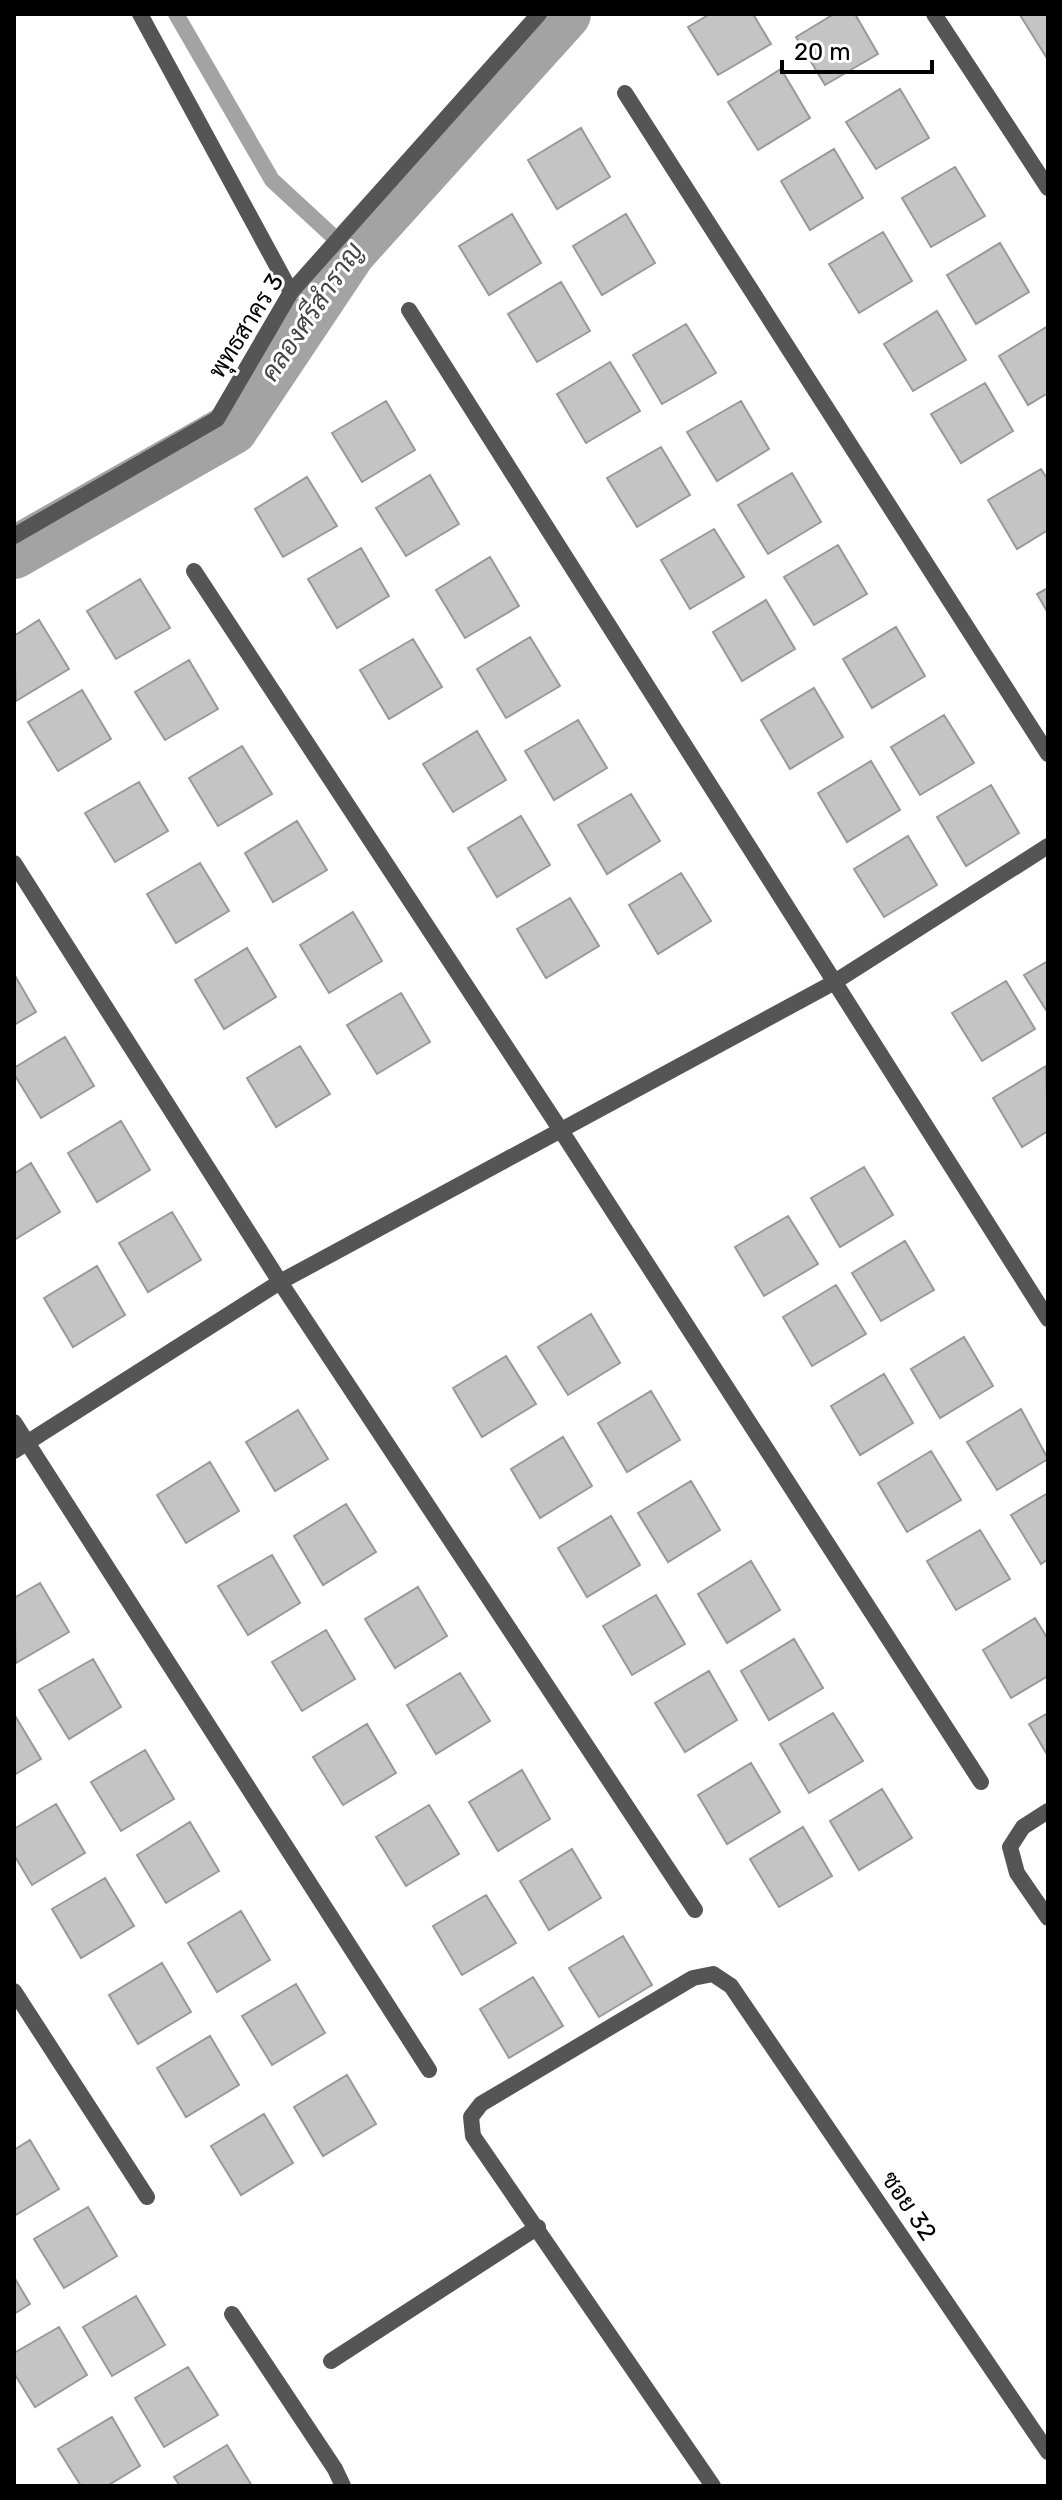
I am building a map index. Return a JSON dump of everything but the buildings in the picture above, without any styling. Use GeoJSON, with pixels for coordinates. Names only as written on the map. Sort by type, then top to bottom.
{"type":"FeatureCollection","features":[{"type":"Feature","properties":{"kind":"street"},"geometry":{"type":"LineString","coordinates":[[140,14],[291,292]]}},
{"type":"Feature","properties":{"kind":"street","name":"พุทธสาคร 3"},"geometry":{"type":"LineString","coordinates":[[14,536],[217,419],[291,292],[539,14]]}},
{"type":"Feature","properties":{"kind":"street"},"geometry":{"type":"LineString","coordinates":[[934,14],[1048,188]]}},
{"type":"Feature","properties":{"kind":"street"},"geometry":{"type":"LineString","coordinates":[[625,93],[1048,754]]}},
{"type":"Feature","properties":{"kind":"street"},"geometry":{"type":"LineString","coordinates":[[409,310],[1048,1319]]}},
{"type":"Feature","properties":{"kind":"street"},"geometry":{"type":"LineString","coordinates":[[194,571],[560,1129],[981,1782]]}},
{"type":"Feature","properties":{"kind":"street"},"geometry":{"type":"LineString","coordinates":[[21,1447],[280,1282],[833,983],[1048,846]]}},
{"type":"Feature","properties":{"kind":"street"},"geometry":{"type":"LineString","coordinates":[[14,863],[280,1282],[695,1910]]}},
{"type":"Feature","properties":{"kind":"street"},"geometry":{"type":"LineString","coordinates":[[14,1422],[21,1447],[429,2070]]}},
{"type":"Feature","properties":{"kind":"street"},"geometry":{"type":"LineString","coordinates":[[1048,1811],[1023,1827],[1010,1847],[1017,1873],[1048,1918]]}},
{"type":"Feature","properties":{"kind":"street","name":"ซอย 32"},"geometry":{"type":"LineString","coordinates":[[538,2227],[473,2136],[471,2117],[481,2104],[693,1978],[713,1974],[731,1986],[1048,2452]]}},
{"type":"Feature","properties":{"kind":"street"},"geometry":{"type":"LineString","coordinates":[[14,1991],[147,2197]]}},
{"type":"Feature","properties":{"kind":"street"},"geometry":{"type":"LineString","coordinates":[[331,2361],[538,2227],[713,2486]]}},
{"type":"Feature","properties":{"kind":"street"},"geometry":{"type":"LineString","coordinates":[[232,2314],[335,2469],[343,2486]]}},
{"type":"Feature","properties":{"kind":"waterway"},"geometry":{"type":"LineString","coordinates":[[176,14],[272,180],[350,252]]}},
{"type":"Feature","properties":{"kind":"waterway","name":"คลองศรีสำราญ"},"geometry":{"type":"LineString","coordinates":[[14,553],[232,429],[350,252],[565,14]]}}]}
